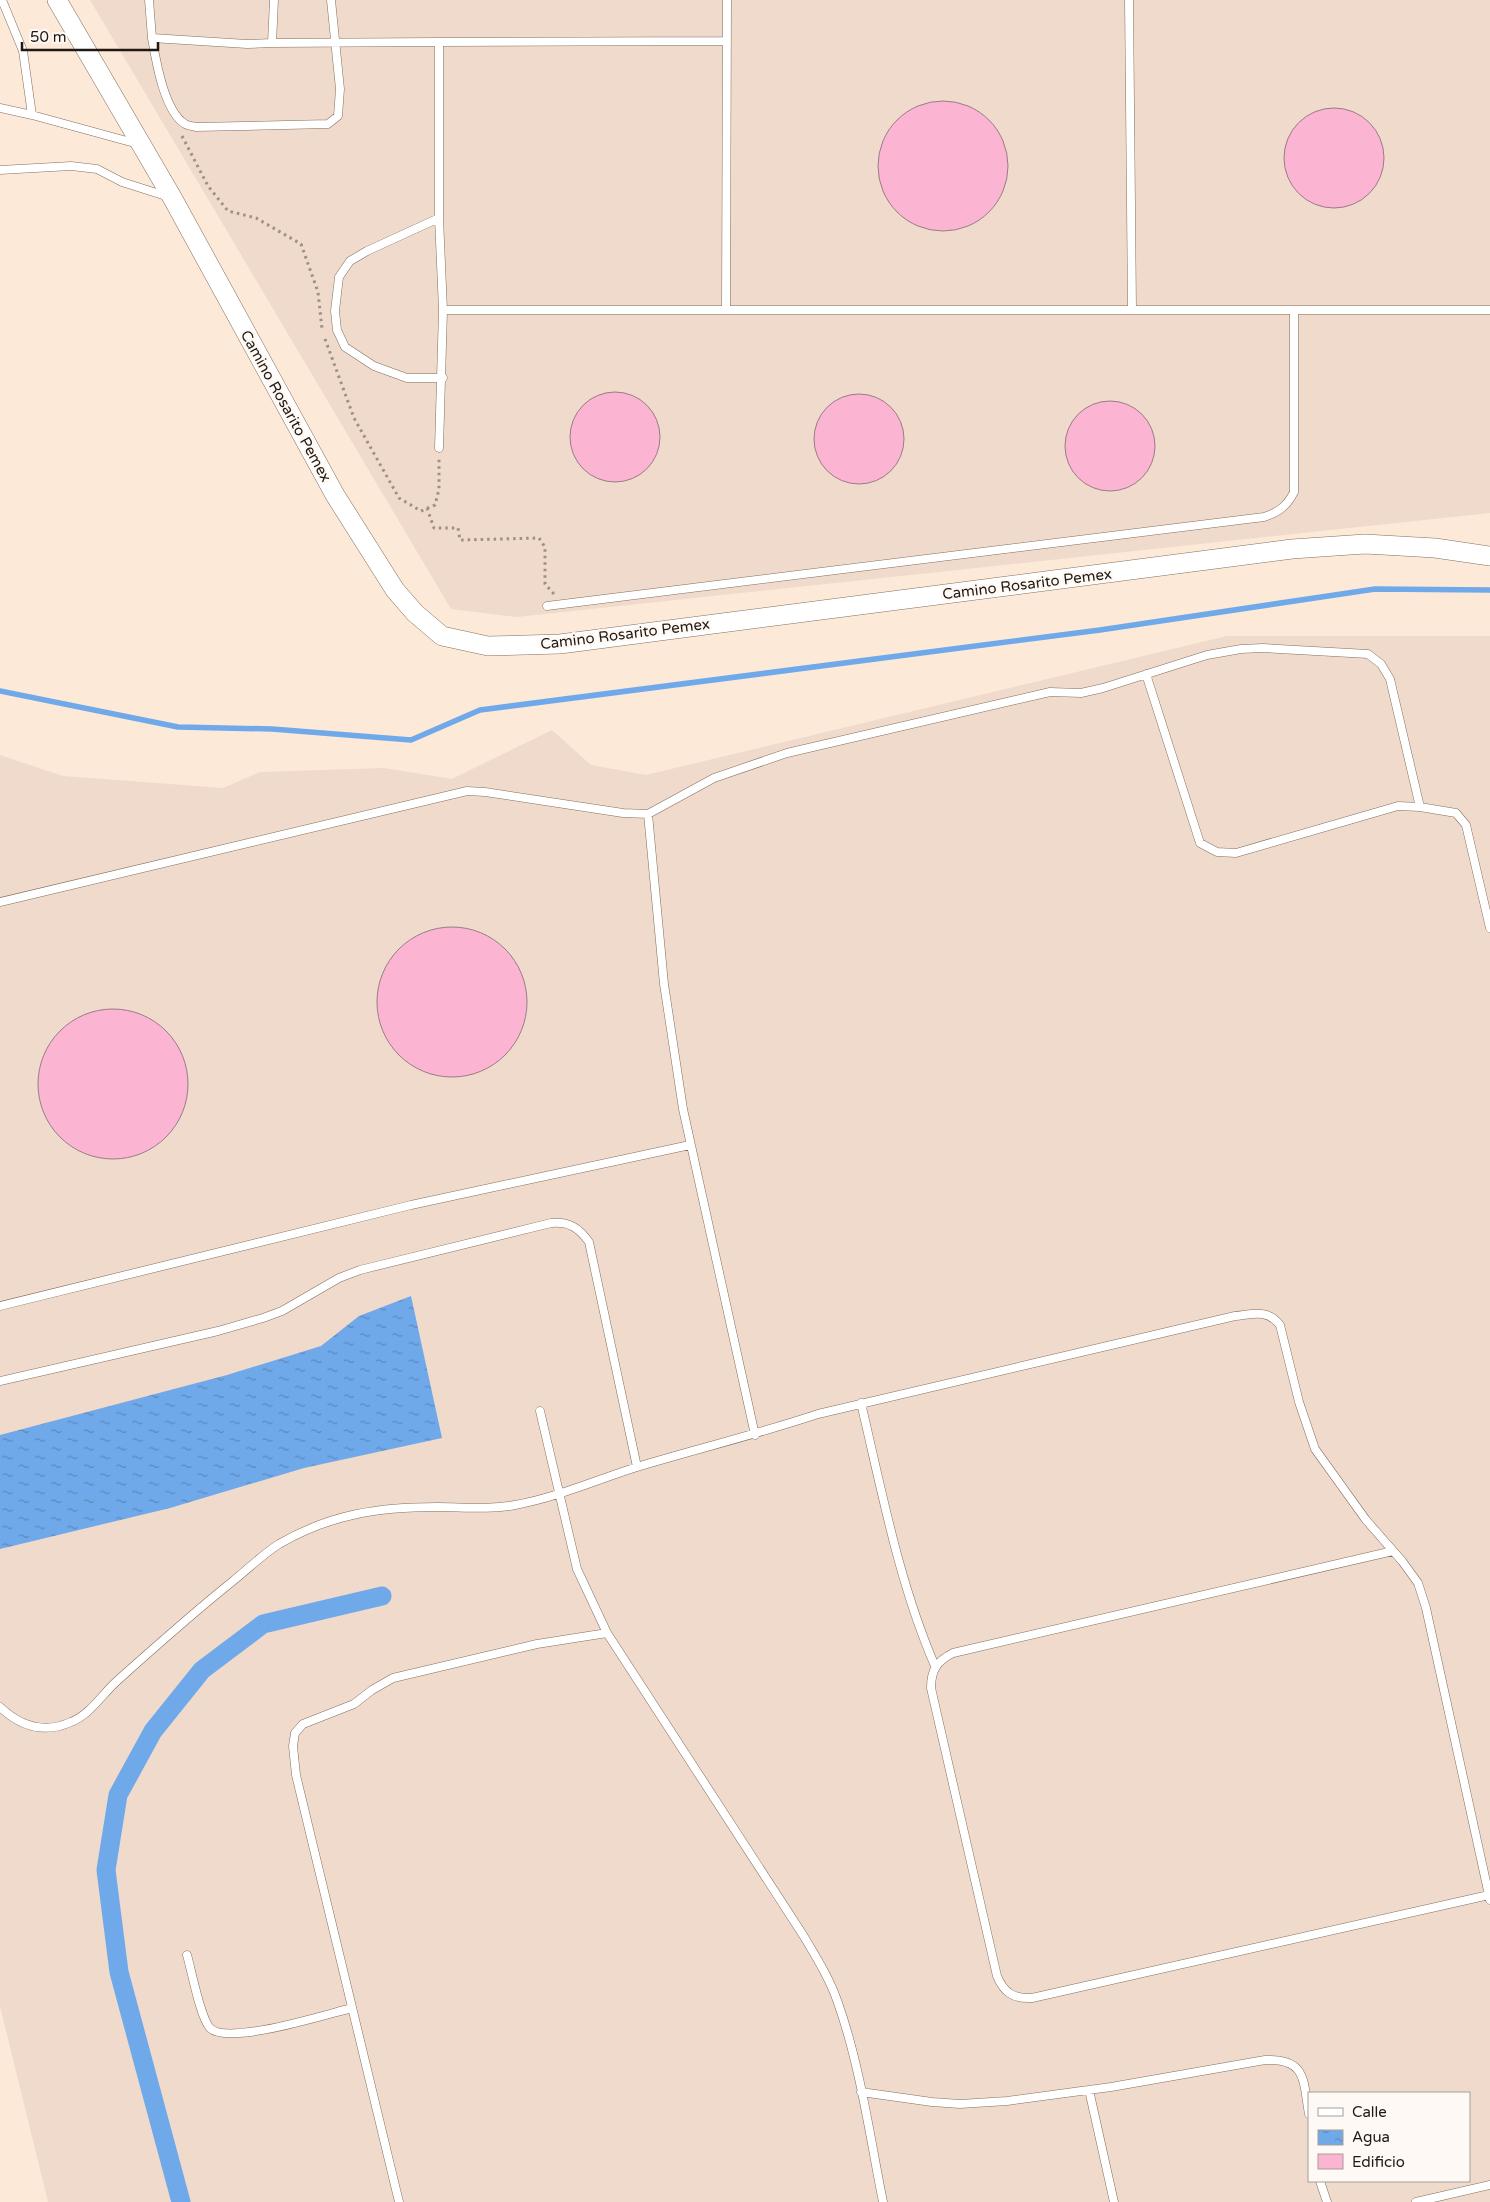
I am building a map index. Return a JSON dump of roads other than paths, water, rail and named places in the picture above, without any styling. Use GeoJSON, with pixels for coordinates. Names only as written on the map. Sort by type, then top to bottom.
{"type":"FeatureCollection","features":[{"type":"Feature","properties":{"kind":"street","name":"Camino Rosarito Pemex"},"geometry":{"type":"LineString","coordinates":[[57,0],[173,199],[335,495],[395,590],[415,613],[442,636],[488,646],[560,644],[1292,549],[1365,544],[1435,548],[1490,556]]}},
{"type":"Feature","properties":{"kind":"lane"},"geometry":{"type":"LineString","coordinates":[[2,0],[23,51],[32,116]]}},
{"type":"Feature","properties":{"kind":"lane"},"geometry":{"type":"LineString","coordinates":[[149,0],[152,38],[160,81],[176,116],[185,124],[196,127],[328,124],[338,116],[339,98],[331,0]]}},
{"type":"Feature","properties":{"kind":"lane"},"geometry":{"type":"LineString","coordinates":[[272,43],[274,0]]}},
{"type":"Feature","properties":{"kind":"lane"},"geometry":{"type":"LineString","coordinates":[[726,310],[727,0]]}},
{"type":"Feature","properties":{"kind":"lane"},"geometry":{"type":"LineString","coordinates":[[1129,0],[1132,310]]}},
{"type":"Feature","properties":{"kind":"lane"},"geometry":{"type":"LineString","coordinates":[[152,38],[247,44],[727,41]]}},
{"type":"Feature","properties":{"kind":"lane"},"geometry":{"type":"LineString","coordinates":[[439,42],[439,218],[443,310],[439,448]]}},
{"type":"Feature","properties":{"kind":"lane"},"geometry":{"type":"LineString","coordinates":[[0,108],[142,145]]}},
{"type":"Feature","properties":{"kind":"lane"},"geometry":{"type":"LineString","coordinates":[[0,170],[71,166],[97,169],[122,182],[173,199]]}},
{"type":"Feature","properties":{"kind":"lane"},"geometry":{"type":"LineString","coordinates":[[439,218],[367,251],[350,261],[339,277],[335,311],[337,330],[345,347],[374,366],[407,378],[442,378]]}},
{"type":"Feature","properties":{"kind":"lane"},"geometry":{"type":"LineString","coordinates":[[443,310],[1490,310]]}},
{"type":"Feature","properties":{"kind":"lane"},"geometry":{"type":"LineString","coordinates":[[547,606],[1264,517],[1278,512],[1288,503],[1294,492],[1294,310]]}},
{"type":"Feature","properties":{"kind":"lane"},"geometry":{"type":"LineString","coordinates":[[0,902],[467,792],[485,792],[648,814],[714,778],[787,753],[1050,692],[1081,693],[1103,688],[1207,656],[1241,649],[1263,648],[1368,654],[1381,664],[1390,679],[1420,806]]}},
{"type":"Feature","properties":{"kind":"lane"},"geometry":{"type":"LineString","coordinates":[[1146,674],[1200,843],[1217,852],[1236,853],[1398,806],[1420,806],[1456,814],[1466,825],[1490,928]]}},
{"type":"Feature","properties":{"kind":"lane"},"geometry":{"type":"LineString","coordinates":[[648,814],[664,984],[690,1145],[755,1435]]}},
{"type":"Feature","properties":{"kind":"lane"},"geometry":{"type":"LineString","coordinates":[[0,1306],[411,1204],[690,1145]]}},
{"type":"Feature","properties":{"kind":"lane"},"geometry":{"type":"LineString","coordinates":[[0,1381],[218,1331],[282,1311],[339,1278],[360,1270],[551,1223],[562,1222],[576,1228],[589,1242],[637,1467]]}},
{"type":"Feature","properties":{"kind":"lane"},"geometry":{"type":"LineString","coordinates":[[0,1707],[19,1723],[34,1727],[53,1728],[72,1722],[91,1709],[114,1683],[186,1619],[277,1545],[299,1533],[338,1518],[388,1508],[491,1508],[558,1495],[637,1467],[755,1435],[818,1414],[861,1403],[1235,1316],[1264,1314],[1273,1317],[1280,1325],[1299,1402],[1315,1448],[1366,1520],[1393,1551],[1418,1583],[1426,1608],[1489,1897],[1032,1998],[1010,1995],[1001,1987],[994,1967],[932,1688],[931,1677],[935,1666],[943,1658],[953,1653],[1393,1551]]}},
{"type":"Feature","properties":{"kind":"lane"},"geometry":{"type":"LineString","coordinates":[[861,1403],[901,1570],[920,1632],[935,1666]]}},
{"type":"Feature","properties":{"kind":"lane"},"geometry":{"type":"LineString","coordinates":[[540,1411],[558,1495],[577,1570],[607,1633],[803,1935],[825,1973],[838,2003],[861,2092],[883,2202]]}},
{"type":"Feature","properties":{"kind":"lane"},"geometry":{"type":"LineString","coordinates":[[399,2202],[296,1775],[293,1746],[295,1734],[303,1724],[354,1704],[372,1690],[393,1678],[537,1644],[607,1633]]}},
{"type":"Feature","properties":{"kind":"lane"},"geometry":{"type":"LineString","coordinates":[[187,1955],[204,2018],[211,2028],[218,2033],[243,2034],[352,2008]]}},
{"type":"Feature","properties":{"kind":"lane"},"geometry":{"type":"LineString","coordinates":[[861,2092],[960,2104],[1007,2101],[1088,2090],[1277,2059],[1290,2062],[1296,2066],[1302,2077],[1308,2109]]}},
{"type":"Feature","properties":{"kind":"lane"},"geometry":{"type":"LineString","coordinates":[[1088,2090],[1114,2202]]}},
{"type":"Feature","properties":{"kind":"lane"},"geometry":{"type":"LineString","coordinates":[[1320,2182],[1327,2202]]}},
{"type":"Feature","properties":{"kind":"lane"},"geometry":{"type":"LineString","coordinates":[[1416,2202],[1490,2185]]}},
{"type":"Feature","properties":{"kind":"water"},"geometry":{"type":"Polygon","coordinates":[[[411,1296],[442,1438],[304,1468],[170,1508],[0,1549],[0,1435],[227,1375],[321,1346],[359,1316],[411,1296]]]}},
{"type":"Feature","properties":{"kind":"waterway"},"geometry":{"type":"LineString","coordinates":[[0,691],[178,727],[272,729],[411,740],[480,710],[1100,630],[1375,589],[1490,590]]}},
{"type":"Feature","properties":{"kind":"waterway"},"geometry":{"type":"LineString","coordinates":[[181,2202],[119,1972],[106,1870],[118,1795],[153,1731],[202,1670],[263,1624],[382,1596]]}}]}
